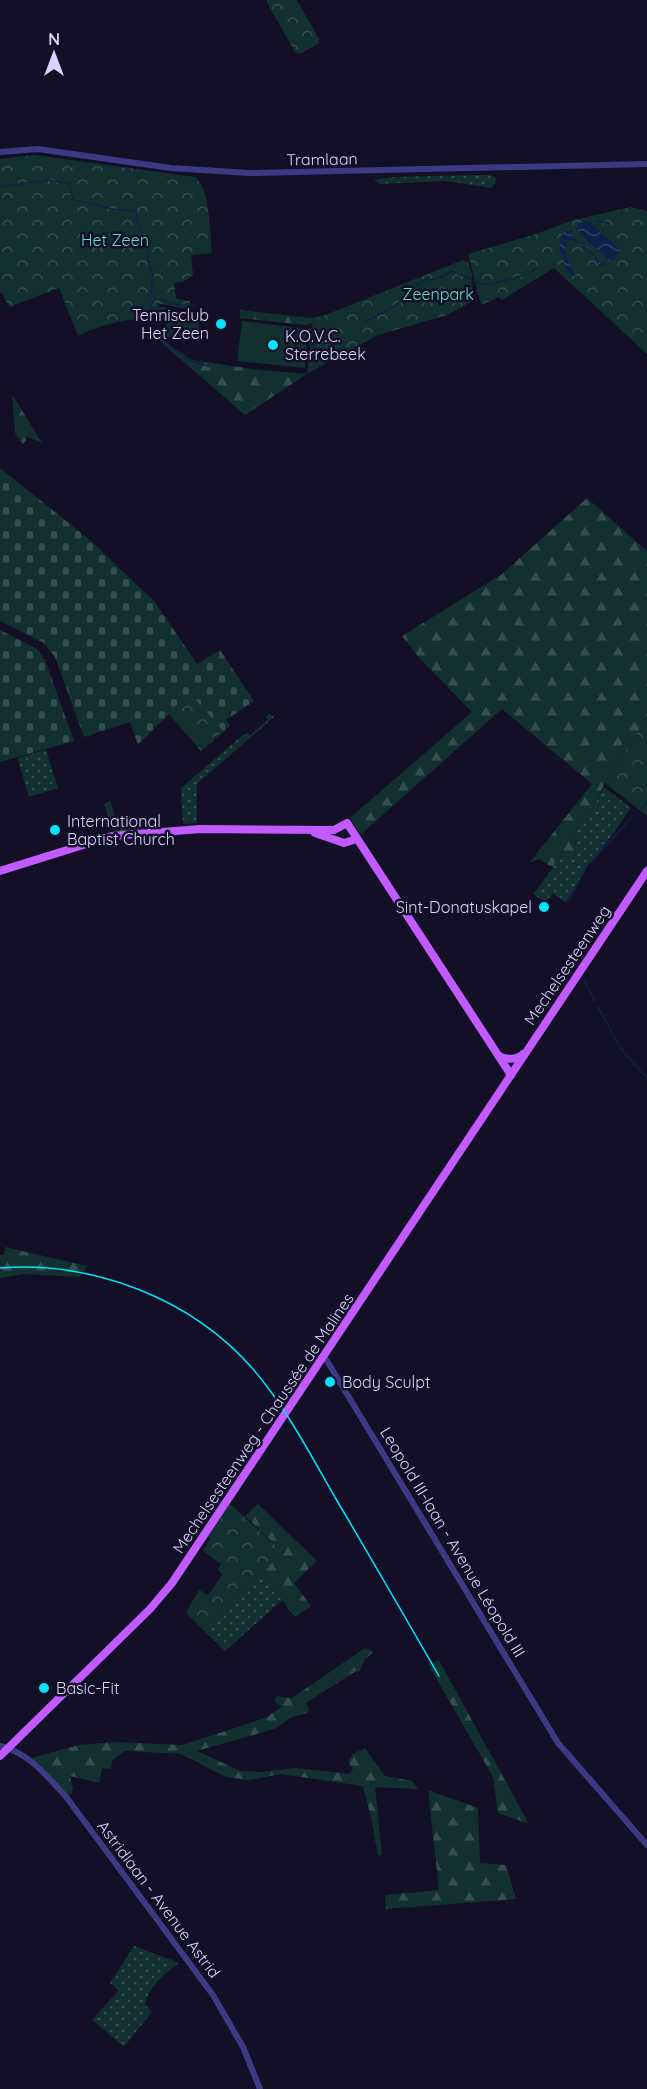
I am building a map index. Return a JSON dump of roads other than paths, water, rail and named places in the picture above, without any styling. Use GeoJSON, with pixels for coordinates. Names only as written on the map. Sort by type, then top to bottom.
{"type":"FeatureCollection","features":[{"type":"Feature","properties":{"kind":"main road"},"geometry":{"type":"LineString","coordinates":[[0,871],[112,836],[200,829],[334,830],[347,823],[511,1075]]}},
{"type":"Feature","properties":{"kind":"main road"},"geometry":{"type":"LineString","coordinates":[[310,831],[344,843],[357,839]]}},
{"type":"Feature","properties":{"kind":"main road","name":"Mechelsesteenweg"},"geometry":{"type":"LineString","coordinates":[[511,1075],[647,871]]}},
{"type":"Feature","properties":{"kind":"main road"},"geometry":{"type":"LineString","coordinates":[[498,1056],[504,1059],[517,1058],[526,1051]]}},
{"type":"Feature","properties":{"kind":"main road","name":"Mechelsesteenweg - Chaussée de Malines"},"geometry":{"type":"LineString","coordinates":[[0,1756],[4,1747],[164,1593],[511,1075]]}},
{"type":"Feature","properties":{"kind":"street","name":"Tramlaan"},"geometry":{"type":"LineString","coordinates":[[0,152],[38,149],[171,168],[249,173],[647,164]]}},
{"type":"Feature","properties":{"kind":"street","name":"Leopold III-laan - Avenue Léopold III"},"geometry":{"type":"LineString","coordinates":[[324,1356],[558,1743],[647,1845]]}},
{"type":"Feature","properties":{"kind":"street","name":"Astridlaan - Avenue Astrid"},"geometry":{"type":"LineString","coordinates":[[4,1747],[15,1750],[32,1763],[66,1797],[199,1975],[240,2040],[260,2089]]}},
{"type":"Feature","properties":{"kind":"water"},"geometry":{"type":"Polygon","coordinates":[[[588,220],[621,251],[611,262],[576,230],[578,224],[588,220]]]}},
{"type":"Feature","properties":{"kind":"water"},"geometry":{"type":"Polygon","coordinates":[[[566,230],[581,245],[587,246],[606,266],[598,266],[591,254],[569,240],[565,247],[569,264],[576,276],[568,272],[559,248],[563,231],[566,230]]]}},
{"type":"Feature","properties":{"kind":"waterway"},"geometry":{"type":"LineString","coordinates":[[0,187],[46,180],[67,183]]}},
{"type":"Feature","properties":{"kind":"waterway"},"geometry":{"type":"LineString","coordinates":[[69,183],[73,200],[118,210],[136,211],[153,275],[151,292],[154,298],[194,306]]}},
{"type":"Feature","properties":{"kind":"waterway"},"geometry":{"type":"LineString","coordinates":[[596,221],[609,223]]}},
{"type":"Feature","properties":{"kind":"waterway"},"geometry":{"type":"LineString","coordinates":[[567,233],[572,231]]}},
{"type":"Feature","properties":{"kind":"waterway"},"geometry":{"type":"LineString","coordinates":[[529,274],[535,269]]}},
{"type":"Feature","properties":{"kind":"waterway"},"geometry":{"type":"LineString","coordinates":[[362,323],[383,313],[410,295],[417,285],[426,280],[440,278],[451,271],[483,284],[525,275]]}},
{"type":"Feature","properties":{"kind":"waterway"},"geometry":{"type":"LineString","coordinates":[[148,321],[146,314],[154,301]]}},
{"type":"Feature","properties":{"kind":"waterway"},"geometry":{"type":"LineString","coordinates":[[149,325],[156,334],[188,360],[208,366]]}},
{"type":"Feature","properties":{"kind":"waterway"},"geometry":{"type":"LineString","coordinates":[[642,808],[647,802]]}},
{"type":"Feature","properties":{"kind":"waterway"},"geometry":{"type":"LineString","coordinates":[[568,902],[588,865],[633,816]]}},
{"type":"Feature","properties":{"kind":"waterway"},"geometry":{"type":"LineString","coordinates":[[584,979],[595,1001]]}},
{"type":"Feature","properties":{"kind":"waterway"},"geometry":{"type":"LineString","coordinates":[[598,1007],[621,1049],[647,1078]]}},
{"type":"Feature","properties":{"kind":"tram line"},"geometry":{"type":"LineString","coordinates":[[0,1268],[35,1267],[105,1278],[138,1289],[170,1304],[200,1322],[228,1344],[253,1369],[287,1416],[439,1676]]}},
{"type":"Feature","properties":{"kind":"place","name":"Tennisclub Het Zeen"},"geometry":{"type":"Point","coordinates":[221,324]}},
{"type":"Feature","properties":{"kind":"place","name":"K.O.V.C. Sterrebeek"},"geometry":{"type":"Point","coordinates":[273,345]}},
{"type":"Feature","properties":{"kind":"place","name":"International Baptist Church"},"geometry":{"type":"Point","coordinates":[55,830]}},
{"type":"Feature","properties":{"kind":"place","name":"Sint-Donatuskapel"},"geometry":{"type":"Point","coordinates":[544,907]}},
{"type":"Feature","properties":{"kind":"place","name":"Body Sculpt"},"geometry":{"type":"Point","coordinates":[330,1382]}},
{"type":"Feature","properties":{"kind":"place","name":"Basic-Fit"},"geometry":{"type":"Point","coordinates":[44,1688]}},
{"type":"Feature","properties":{"kind":"park label","name":"Het Zeen"},"geometry":{"type":"Point","coordinates":[115,240]}},
{"type":"Feature","properties":{"kind":"park label","name":"Zeenpark"},"geometry":{"type":"Point","coordinates":[438,294]}}]}
